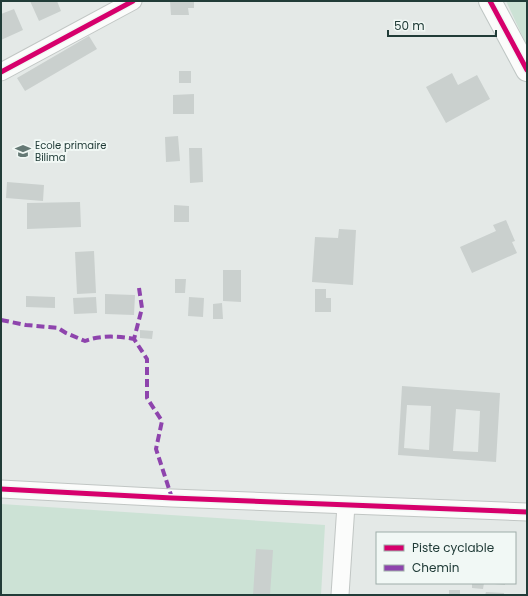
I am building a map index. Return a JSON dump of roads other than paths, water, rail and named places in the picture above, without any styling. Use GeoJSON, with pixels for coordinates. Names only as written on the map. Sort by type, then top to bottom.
{"type":"FeatureCollection","features":[{"type":"Feature","properties":{"kind":"street"},"geometry":{"type":"LineString","coordinates":[[1,72],[133,1]]}},
{"type":"Feature","properties":{"kind":"street"},"geometry":{"type":"LineString","coordinates":[[495,2],[527,70]]}},
{"type":"Feature","properties":{"kind":"street"},"geometry":{"type":"LineString","coordinates":[[1,489],[527,512]]}},
{"type":"Feature","properties":{"kind":"street"},"geometry":{"type":"LineString","coordinates":[[340,595],[346,505]]}},
{"type":"Feature","properties":{"kind":"place","name":"Ecole primaire Bilima"},"geometry":{"type":"Point","coordinates":[23,151]}}]}
